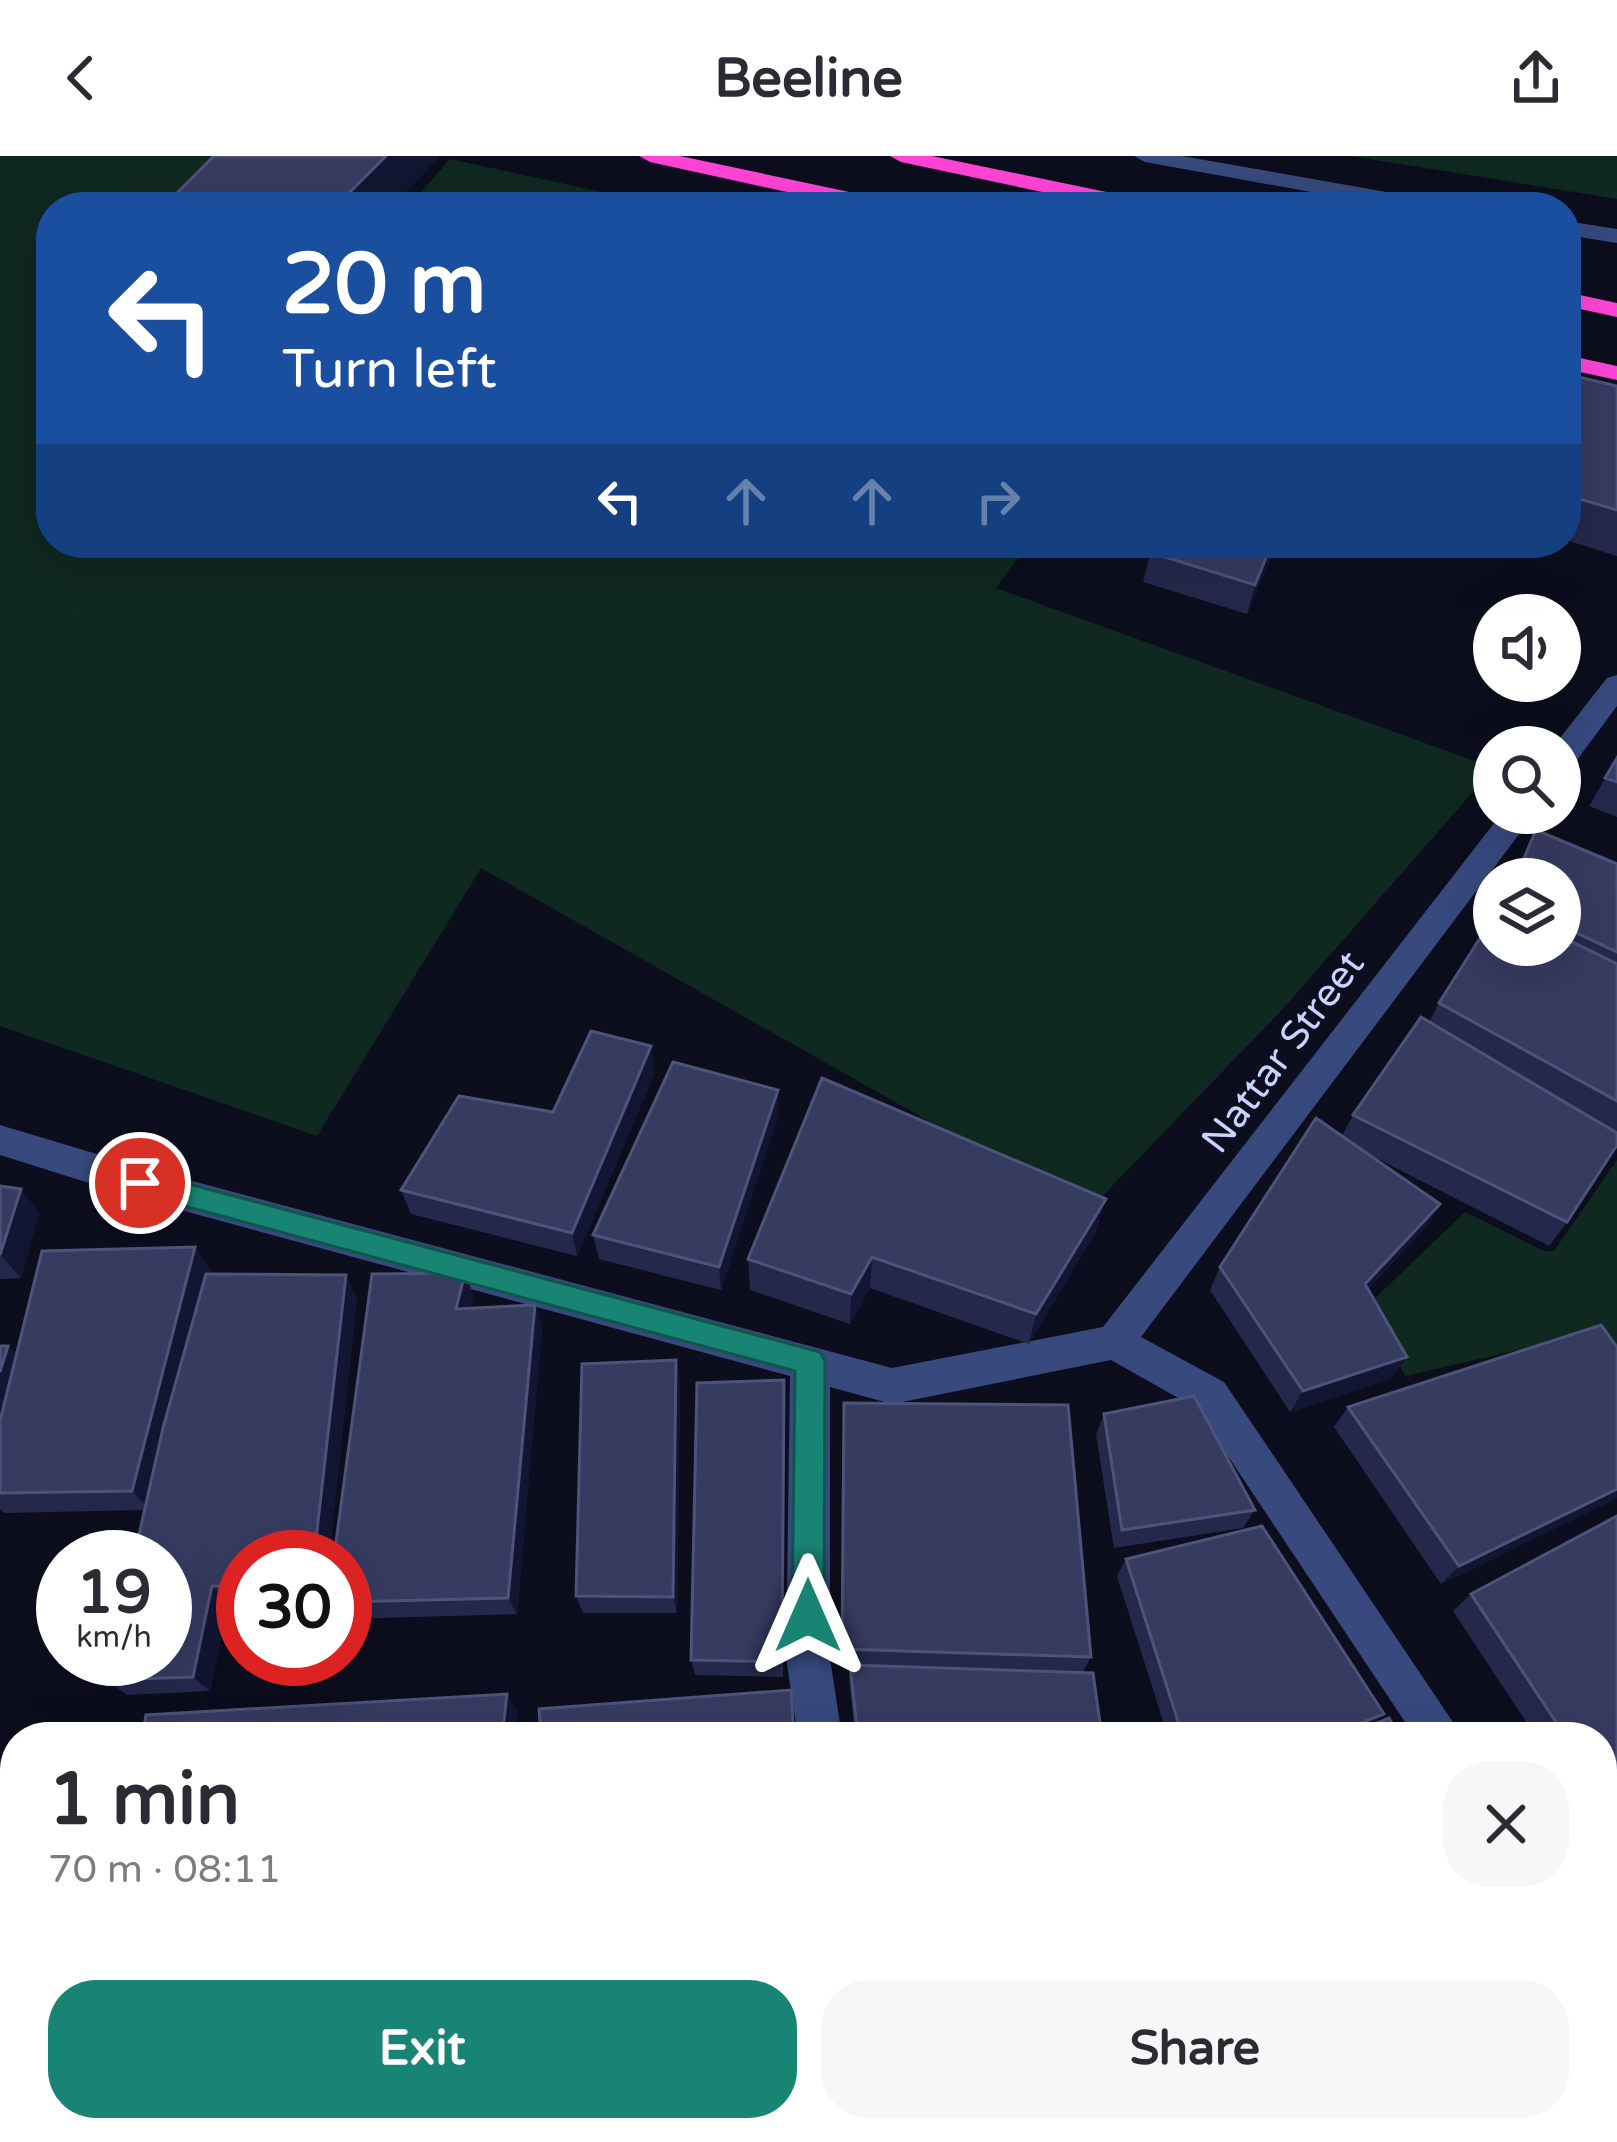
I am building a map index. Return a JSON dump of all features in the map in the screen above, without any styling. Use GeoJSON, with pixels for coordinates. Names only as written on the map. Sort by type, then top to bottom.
{"type":"FeatureCollection","features":[{"type":"Feature","properties":{"kind":"highway"},"geometry":{"type":"LineString","coordinates":[[650,156],[817,192]]}},
{"type":"Feature","properties":{"kind":"highway"},"geometry":{"type":"LineString","coordinates":[[901,156],[1073,192]]}},
{"type":"Feature","properties":{"kind":"highway"},"geometry":{"type":"LineString","coordinates":[[1581,302],[1617,310]]}},
{"type":"Feature","properties":{"kind":"highway"},"geometry":{"type":"LineString","coordinates":[[1581,366],[1617,374]]}},
{"type":"Feature","properties":{"kind":"street"},"geometry":{"type":"LineString","coordinates":[[1145,156],[1261,167],[1368,192]]}},
{"type":"Feature","properties":{"kind":"street"},"geometry":{"type":"LineString","coordinates":[[1581,230],[1617,236]]}},
{"type":"Feature","properties":{"kind":"street"},"geometry":{"type":"LineString","coordinates":[[1581,733],[1617,686]]}},
{"type":"Feature","properties":{"kind":"street","name":"Nattar Street"},"geometry":{"type":"LineString","coordinates":[[1114,1342],[1504,834]]}},
{"type":"Feature","properties":{"kind":"street"},"geometry":{"type":"LineString","coordinates":[[0,1140],[163,1189],[892,1386],[1114,1342],[1210,1395],[1432,1722]]}},
{"type":"Feature","properties":{"kind":"street"},"geometry":{"type":"LineString","coordinates":[[810,1361],[808,1658],[818,1722]]}},
{"type":"Feature","properties":{"kind":"green space"},"geometry":{"type":"Polygon","coordinates":[[[0,156],[224,156],[182,192],[36,192],[36,558],[1018,558],[996,588],[1473,760],[1473,792],[1280,1012],[1088,1211],[481,868],[317,1136],[0,1026],[0,156]]]}},
{"type":"Feature","properties":{"kind":"green space"},"geometry":{"type":"Polygon","coordinates":[[[1351,156],[1617,156],[1617,199],[1351,156]]]}},
{"type":"Feature","properties":{"kind":"green space"},"geometry":{"type":"Polygon","coordinates":[[[450,159],[602,192],[421,192],[450,159]]]}},
{"type":"Feature","properties":{"kind":"green space"},"geometry":{"type":"Polygon","coordinates":[[[1617,1160],[1617,1368],[1592,1333],[1405,1376],[1368,1305],[1465,1212],[1544,1251],[1554,1251],[1617,1160]]]}},
{"type":"Feature","properties":{"kind":"building"},"geometry":{"type":"Polygon","coordinates":[[[214,156],[386,156],[350,192],[178,192],[214,156]]]}},
{"type":"Feature","properties":{"kind":"building"},"geometry":{"type":"Polygon","coordinates":[[[1581,378],[1617,386],[1617,510],[1581,499],[1581,378]]]}},
{"type":"Feature","properties":{"kind":"building"},"geometry":{"type":"Polygon","coordinates":[[[1168,558],[1266,558],[1255,585],[1168,558]]]}},
{"type":"Feature","properties":{"kind":"building"},"geometry":{"type":"Polygon","coordinates":[[[1617,758],[1617,782],[1605,778],[1617,758]]]}},
{"type":"Feature","properties":{"kind":"building"},"geometry":{"type":"Polygon","coordinates":[[[1534,834],[1546,834],[1617,864],[1617,952],[1581,935],[1581,858],[1524,858],[1534,834]]]}},
{"type":"Feature","properties":{"kind":"building"},"geometry":{"type":"Polygon","coordinates":[[[1581,946],[1617,964],[1617,1101],[1439,1003],[1473,949],[1473,966],[1581,966],[1581,946]]]}},
{"type":"Feature","properties":{"kind":"building"},"geometry":{"type":"Polygon","coordinates":[[[1421,1017],[1617,1133],[1617,1145],[1567,1222],[1353,1115],[1421,1017]]]}},
{"type":"Feature","properties":{"kind":"building"},"geometry":{"type":"Polygon","coordinates":[[[591,1031],[651,1046],[572,1233],[401,1190],[459,1096],[553,1112],[591,1031]]]}},
{"type":"Feature","properties":{"kind":"building"},"geometry":{"type":"Polygon","coordinates":[[[673,1062],[778,1090],[719,1267],[593,1235],[673,1062]]]}},
{"type":"Feature","properties":{"kind":"building"},"geometry":{"type":"Polygon","coordinates":[[[822,1078],[1106,1199],[1036,1314],[872,1257],[851,1294],[748,1259],[822,1078]]]}},
{"type":"Feature","properties":{"kind":"building"},"geometry":{"type":"Polygon","coordinates":[[[1316,1118],[1440,1204],[1365,1284],[1407,1357],[1303,1391],[1220,1267],[1316,1118]]]}},
{"type":"Feature","properties":{"kind":"building"},"geometry":{"type":"Polygon","coordinates":[[[0,1186],[21,1189],[0,1255],[0,1186]]]}},
{"type":"Feature","properties":{"kind":"building"},"geometry":{"type":"Polygon","coordinates":[[[195,1247],[132,1491],[0,1493],[0,1421],[42,1251],[195,1247]]]}},
{"type":"Feature","properties":{"kind":"building"},"geometry":{"type":"Polygon","coordinates":[[[465,1273],[456,1309],[535,1305],[508,1598],[372,1601],[372,1530],[338,1530],[372,1274],[465,1273]]]}},
{"type":"Feature","properties":{"kind":"building"},"geometry":{"type":"Polygon","coordinates":[[[206,1274],[346,1275],[317,1530],[216,1530],[216,1586],[212,1586],[193,1677],[192,1530],[140,1530],[206,1274]]]}},
{"type":"Feature","properties":{"kind":"building"},"geometry":{"type":"Polygon","coordinates":[[[1601,1325],[1617,1347],[1617,1489],[1459,1566],[1348,1407],[1601,1325]]]}},
{"type":"Feature","properties":{"kind":"building"},"geometry":{"type":"Polygon","coordinates":[[[0,1346],[8,1346],[0,1372],[0,1346]]]}},
{"type":"Feature","properties":{"kind":"building"},"geometry":{"type":"Polygon","coordinates":[[[676,1360],[673,1597],[576,1596],[582,1364],[676,1360]]]}},
{"type":"Feature","properties":{"kind":"building"},"geometry":{"type":"Polygon","coordinates":[[[784,1380],[782,1662],[691,1660],[697,1383],[784,1380]]]}},
{"type":"Feature","properties":{"kind":"building"},"geometry":{"type":"Polygon","coordinates":[[[1194,1396],[1255,1510],[1122,1530],[1104,1414],[1194,1396]]]}},
{"type":"Feature","properties":{"kind":"building"},"geometry":{"type":"Polygon","coordinates":[[[844,1403],[1068,1405],[1091,1657],[842,1649],[844,1403]]]}},
{"type":"Feature","properties":{"kind":"building"},"geometry":{"type":"Polygon","coordinates":[[[1617,1516],[1617,1722],[1556,1722],[1471,1594],[1617,1516]]]}},
{"type":"Feature","properties":{"kind":"building"},"geometry":{"type":"Polygon","coordinates":[[[1262,1526],[1384,1714],[1363,1722],[1178,1722],[1126,1559],[1262,1526]]]}},
{"type":"Feature","properties":{"kind":"building"},"geometry":{"type":"Polygon","coordinates":[[[850,1665],[1093,1673],[1100,1722],[856,1722],[850,1665]]]}},
{"type":"Feature","properties":{"kind":"building"},"geometry":{"type":"Polygon","coordinates":[[[791,1690],[793,1722],[540,1722],[539,1709],[791,1690]]]}},
{"type":"Feature","properties":{"kind":"building"},"geometry":{"type":"Polygon","coordinates":[[[507,1694],[504,1722],[145,1722],[146,1715],[507,1694]]]}},
{"type":"Feature","properties":{"kind":"route"},"geometry":{"type":"LineString","coordinates":[[140,1183],[810,1361],[808,1616]]}}]}
